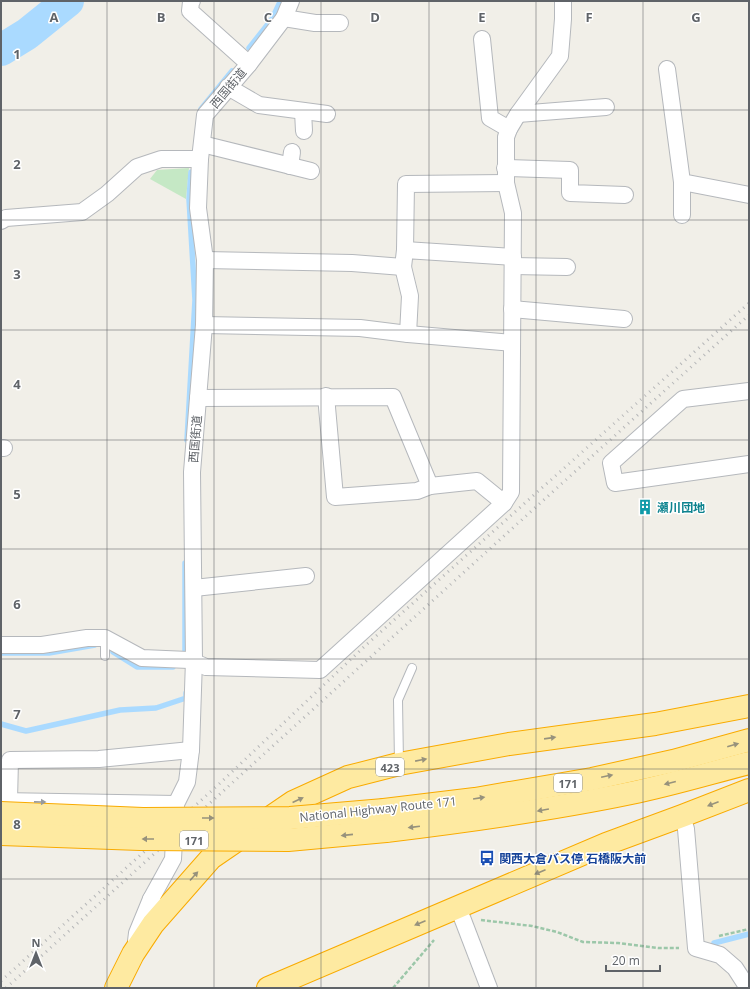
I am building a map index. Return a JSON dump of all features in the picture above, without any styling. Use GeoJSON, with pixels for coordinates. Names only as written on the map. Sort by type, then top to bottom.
{"type":"FeatureCollection","features":[{"type":"Feature","properties":{"kind":"highway","name":"423"},"geometry":{"type":"LineString","coordinates":[[116,988],[133,954],[153,924],[176,896],[211,858],[293,802],[348,777],[399,764],[509,744],[655,724],[749,706]]}},
{"type":"Feature","properties":{"kind":"highway","name":"National Highway Route 171"},"geometry":{"type":"LineString","coordinates":[[1,834],[140,839],[288,840],[385,820],[475,799],[592,779],[673,761],[749,740]]}},
{"type":"Feature","properties":{"kind":"highway","name":"National Highway Route 171"},"geometry":{"type":"LineString","coordinates":[[4,805],[143,819],[290,818],[480,820],[544,810],[633,793],[749,763]]}},
{"type":"Feature","properties":{"kind":"highway"},"geometry":{"type":"LineString","coordinates":[[268,988],[299,981],[466,913],[606,844],[749,790]]}},
{"type":"Feature","properties":{"kind":"street"},"geometry":{"type":"LineString","coordinates":[[192,1],[190,11],[249,64]]}},
{"type":"Feature","properties":{"kind":"street","name":"西国街道"},"geometry":{"type":"LineString","coordinates":[[133,954],[137,933],[151,899],[173,859],[176,804],[187,782],[191,750],[187,660],[194,588],[192,472],[204,325],[205,260],[198,208],[201,152],[205,115],[249,64],[284,18],[291,1]]}},
{"type":"Feature","properties":{"kind":"street"},"geometry":{"type":"LineString","coordinates":[[1,645],[42,645],[87,638],[105,638],[142,658],[187,660],[206,667],[320,670],[504,503],[510,492],[513,261],[513,213],[506,176],[506,137],[518,114],[560,56],[563,1]]}},
{"type":"Feature","properties":{"kind":"street"},"geometry":{"type":"LineString","coordinates":[[284,18],[315,23],[340,23]]}},
{"type":"Feature","properties":{"kind":"street"},"geometry":{"type":"LineString","coordinates":[[479,48],[490,118],[509,129]]}},
{"type":"Feature","properties":{"kind":"street"},"geometry":{"type":"LineString","coordinates":[[667,69],[682,182],[682,215]]}},
{"type":"Feature","properties":{"kind":"street"},"geometry":{"type":"LineString","coordinates":[[228,87],[259,105],[327,114]]}},
{"type":"Feature","properties":{"kind":"street"},"geometry":{"type":"LineString","coordinates":[[518,114],[606,107]]}},
{"type":"Feature","properties":{"kind":"street"},"geometry":{"type":"LineString","coordinates":[[303,111],[304,131]]}},
{"type":"Feature","properties":{"kind":"street"},"geometry":{"type":"LineString","coordinates":[[1,221],[6,218],[82,212],[107,194],[137,167],[161,159],[201,152],[291,159],[311,171]]}},
{"type":"Feature","properties":{"kind":"street"},"geometry":{"type":"LineString","coordinates":[[408,334],[410,296],[403,267],[405,250],[406,177],[506,176],[570,170],[570,193],[625,195]]}},
{"type":"Feature","properties":{"kind":"street"},"geometry":{"type":"LineString","coordinates":[[682,182],[749,195]]}},
{"type":"Feature","properties":{"kind":"street"},"geometry":{"type":"LineString","coordinates":[[405,250],[567,267]]}},
{"type":"Feature","properties":{"kind":"street"},"geometry":{"type":"LineString","coordinates":[[205,260],[352,263],[403,267]]}},
{"type":"Feature","properties":{"kind":"street"},"geometry":{"type":"LineString","coordinates":[[512,309],[624,319]]}},
{"type":"Feature","properties":{"kind":"street"},"geometry":{"type":"LineString","coordinates":[[204,325],[360,328],[408,334],[512,343]]}},
{"type":"Feature","properties":{"kind":"street"},"geometry":{"type":"LineString","coordinates":[[749,390],[683,399],[611,463],[615,483],[749,464]]}},
{"type":"Feature","properties":{"kind":"street"},"geometry":{"type":"LineString","coordinates":[[326,396],[335,497],[417,492],[430,486],[477,481],[504,503]]}},
{"type":"Feature","properties":{"kind":"street"},"geometry":{"type":"LineString","coordinates":[[198,398],[326,396],[393,397],[430,486]]}},
{"type":"Feature","properties":{"kind":"street"},"geometry":{"type":"LineString","coordinates":[[194,588],[306,576]]}},
{"type":"Feature","properties":{"kind":"street"},"geometry":{"type":"LineString","coordinates":[[176,804],[4,805],[10,760],[98,759],[191,750]]}},
{"type":"Feature","properties":{"kind":"street"},"geometry":{"type":"LineString","coordinates":[[1,844],[102,846],[102,804]]}},
{"type":"Feature","properties":{"kind":"street"},"geometry":{"type":"LineString","coordinates":[[682,816],[686,829],[695,944],[720,955],[735,968],[748,988]]}},
{"type":"Feature","properties":{"kind":"street"},"geometry":{"type":"LineString","coordinates":[[151,899],[156,907],[159,907],[176,896]]}},
{"type":"Feature","properties":{"kind":"street"},"geometry":{"type":"LineString","coordinates":[[466,913],[489,988]]}},
{"type":"Feature","properties":{"kind":"lane"},"geometry":{"type":"LineString","coordinates":[[105,638],[105,656]]}},
{"type":"Feature","properties":{"kind":"lane"},"geometry":{"type":"LineString","coordinates":[[399,764],[398,700],[412,668]]}},
{"type":"Feature","properties":{"kind":"path"},"geometry":{"type":"LineString","coordinates":[[466,913],[557,932],[583,942],[618,943],[658,948],[695,944],[749,928]]}},
{"type":"Feature","properties":{"kind":"path"},"geometry":{"type":"LineString","coordinates":[[393,988],[434,939]]}},
{"type":"Feature","properties":{"kind":"green space"},"geometry":{"type":"Polygon","coordinates":[[[189,168],[186,199],[150,179],[157,170],[189,168]]]}},
{"type":"Feature","properties":{"kind":"waterway"},"geometry":{"type":"LineString","coordinates":[[1,50],[27,34],[68,1]]}},
{"type":"Feature","properties":{"kind":"waterway"},"geometry":{"type":"LineString","coordinates":[[249,48],[272,19],[280,2]]}},
{"type":"Feature","properties":{"kind":"waterway"},"geometry":{"type":"LineString","coordinates":[[201,109],[232,71]]}},
{"type":"Feature","properties":{"kind":"waterway"},"geometry":{"type":"LineString","coordinates":[[187,440],[195,300],[189,199],[191,172]]}},
{"type":"Feature","properties":{"kind":"waterway"},"geometry":{"type":"LineString","coordinates":[[185,563],[185,658]]}},
{"type":"Feature","properties":{"kind":"waterway"},"geometry":{"type":"LineString","coordinates":[[1,653],[49,653],[95,645]]}},
{"type":"Feature","properties":{"kind":"waterway"},"geometry":{"type":"LineString","coordinates":[[113,652],[137,667],[173,667]]}},
{"type":"Feature","properties":{"kind":"waterway"},"geometry":{"type":"LineString","coordinates":[[1,724],[26,731],[120,710],[156,708],[186,698],[186,693]]}},
{"type":"Feature","properties":{"kind":"waterway"},"geometry":{"type":"LineString","coordinates":[[714,943],[749,934]]}},
{"type":"Feature","properties":{"kind":"railway"},"geometry":{"type":"LineString","coordinates":[[1,981],[218,785],[366,645],[749,303]]}},
{"type":"Feature","properties":{"kind":"railway"},"geometry":{"type":"LineString","coordinates":[[6,988],[749,315]]}},
{"type":"Feature","properties":{"kind":"place","name":"瀬川団地"},"geometry":{"type":"Point","coordinates":[645,507]}},
{"type":"Feature","properties":{"kind":"place","name":"関西大倉バス停 石橋阪大前"},"geometry":{"type":"Point","coordinates":[487,858]}}]}
